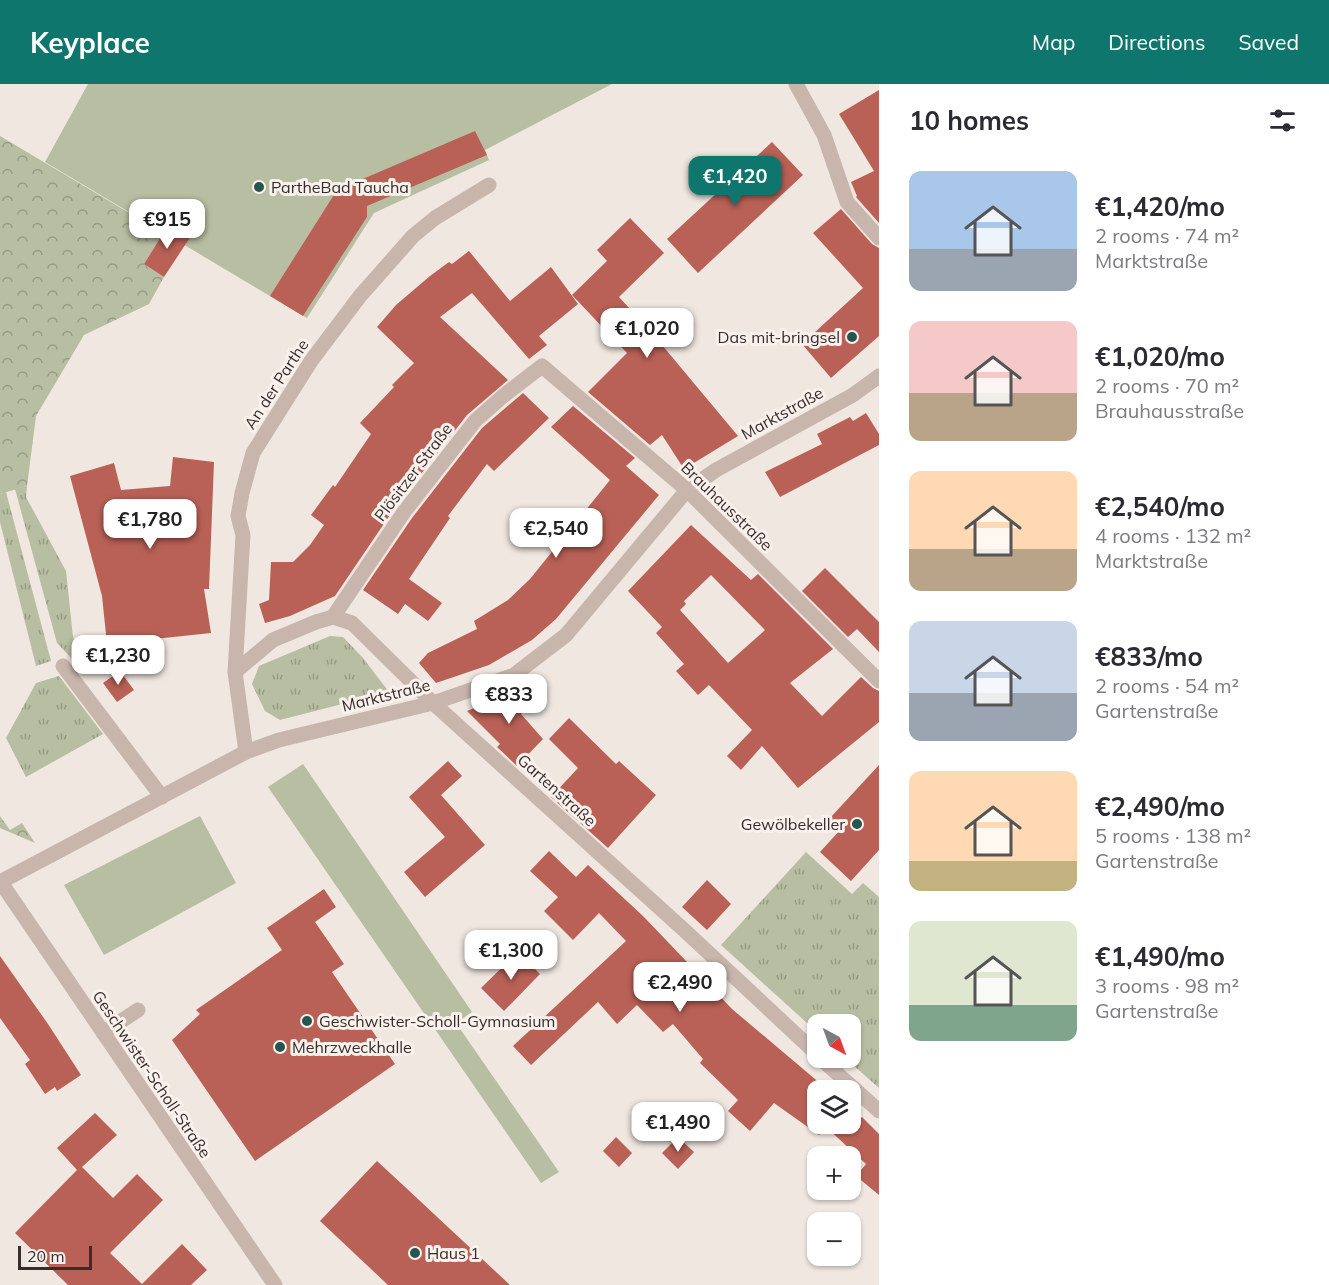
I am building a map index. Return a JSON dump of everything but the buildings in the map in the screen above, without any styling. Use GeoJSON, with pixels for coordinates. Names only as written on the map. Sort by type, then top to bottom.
{"type":"FeatureCollection","features":[{"type":"Feature","properties":{"kind":"street"},"geometry":{"type":"LineString","coordinates":[[796,84],[824,135],[847,202],[879,238]]}},
{"type":"Feature","properties":{"kind":"street","name":"An der Parthe"},"geometry":{"type":"LineString","coordinates":[[235,672],[243,535],[238,516],[253,453],[311,361],[360,296],[413,236],[435,218],[489,185]]}},
{"type":"Feature","properties":{"kind":"street","name":"Brauhausstraße"},"geometry":{"type":"LineString","coordinates":[[542,366],[687,490],[879,681]]}},
{"type":"Feature","properties":{"kind":"street","name":"Plösitzer Straße"},"geometry":{"type":"LineString","coordinates":[[333,617],[404,512],[475,421],[542,366]]}},
{"type":"Feature","properties":{"kind":"street","name":"Marktstraße"},"geometry":{"type":"LineString","coordinates":[[0,882],[246,752],[279,740],[432,703],[514,675],[566,635],[687,490],[716,470],[853,395],[879,376]]}},
{"type":"Feature","properties":{"kind":"street"},"geometry":{"type":"LineString","coordinates":[[246,752],[235,672],[273,640],[333,617]]}},
{"type":"Feature","properties":{"kind":"street","name":"Gartenstraße"},"geometry":{"type":"LineString","coordinates":[[333,617],[352,623],[432,703],[683,929],[807,1045]]}},
{"type":"Feature","properties":{"kind":"street"},"geometry":{"type":"LineString","coordinates":[[63,666],[72,676],[127,760],[162,797]]}},
{"type":"Feature","properties":{"kind":"street","name":"Geschwister-Scholl-Straße"},"geometry":{"type":"LineString","coordinates":[[0,882],[275,1285]]}},
{"type":"Feature","properties":{"kind":"street"},"geometry":{"type":"LineString","coordinates":[[103,1033],[138,1010]]}},
{"type":"Feature","properties":{"kind":"street","name":"Gartenstraße"},"geometry":{"type":"LineString","coordinates":[[832,1068],[879,1111]]}},
{"type":"Feature","properties":{"kind":"green space","name":"PartheBad Taucha"},"geometry":{"type":"Polygon","coordinates":[[[88,84],[612,84],[485,150],[489,160],[374,213],[307,318],[45,162],[88,84]]]}},
{"type":"Feature","properties":{"kind":"green space"},"geometry":{"type":"Polygon","coordinates":[[[0,136],[163,233],[144,264],[164,277],[149,304],[84,335],[36,416],[27,486],[0,494],[0,136]]]}},
{"type":"Feature","properties":{"kind":"green space"},"geometry":{"type":"Polygon","coordinates":[[[27,486],[26,497],[66,571],[73,637],[78,658],[74,661],[57,643],[15,489],[27,486]]]}},
{"type":"Feature","properties":{"kind":"green space"},"geometry":{"type":"Polygon","coordinates":[[[6,492],[51,661],[36,666],[0,522],[0,494],[6,492]]]}},
{"type":"Feature","properties":{"kind":"green space"},"geometry":{"type":"Polygon","coordinates":[[[330,636],[343,637],[363,658],[389,692],[280,720],[265,711],[252,684],[259,666],[330,636]]]}},
{"type":"Feature","properties":{"kind":"green space"},"geometry":{"type":"Polygon","coordinates":[[[59,676],[103,734],[26,777],[6,738],[36,683],[59,676]]]}},
{"type":"Feature","properties":{"kind":"green space"},"geometry":{"type":"Polygon","coordinates":[[[303,764],[472,1012],[456,1023],[559,1172],[541,1183],[268,787],[303,764]]]}},
{"type":"Feature","properties":{"kind":"green space"},"geometry":{"type":"Polygon","coordinates":[[[0,816],[10,830],[22,823],[35,843],[0,828],[0,816]]]}},
{"type":"Feature","properties":{"kind":"green space"},"geometry":{"type":"Polygon","coordinates":[[[200,816],[236,883],[104,955],[64,885],[200,816]]]}},
{"type":"Feature","properties":{"kind":"green space"},"geometry":{"type":"Polygon","coordinates":[[[806,852],[852,894],[863,883],[879,897],[879,1088],[856,1068],[861,1068],[861,1014],[807,1014],[807,1023],[721,945],[806,852]]]}},
{"type":"Feature","properties":{"kind":"place","name":"PartheBad Taucha"},"geometry":{"type":"Point","coordinates":[259,187]}},
{"type":"Feature","properties":{"kind":"place","name":"Das mit-bringsel"},"geometry":{"type":"Point","coordinates":[852,337]}},
{"type":"Feature","properties":{"kind":"place","name":"Gewölbekeller"},"geometry":{"type":"Point","coordinates":[857,824]}},
{"type":"Feature","properties":{"kind":"place","name":"Geschwister-Scholl-Gymnasium"},"geometry":{"type":"Point","coordinates":[307,1021]}},
{"type":"Feature","properties":{"kind":"place","name":"Mehrzweckhalle"},"geometry":{"type":"Point","coordinates":[280,1047]}},
{"type":"Feature","properties":{"kind":"place","name":"Haus 1"},"geometry":{"type":"Point","coordinates":[415,1253]}}]}
